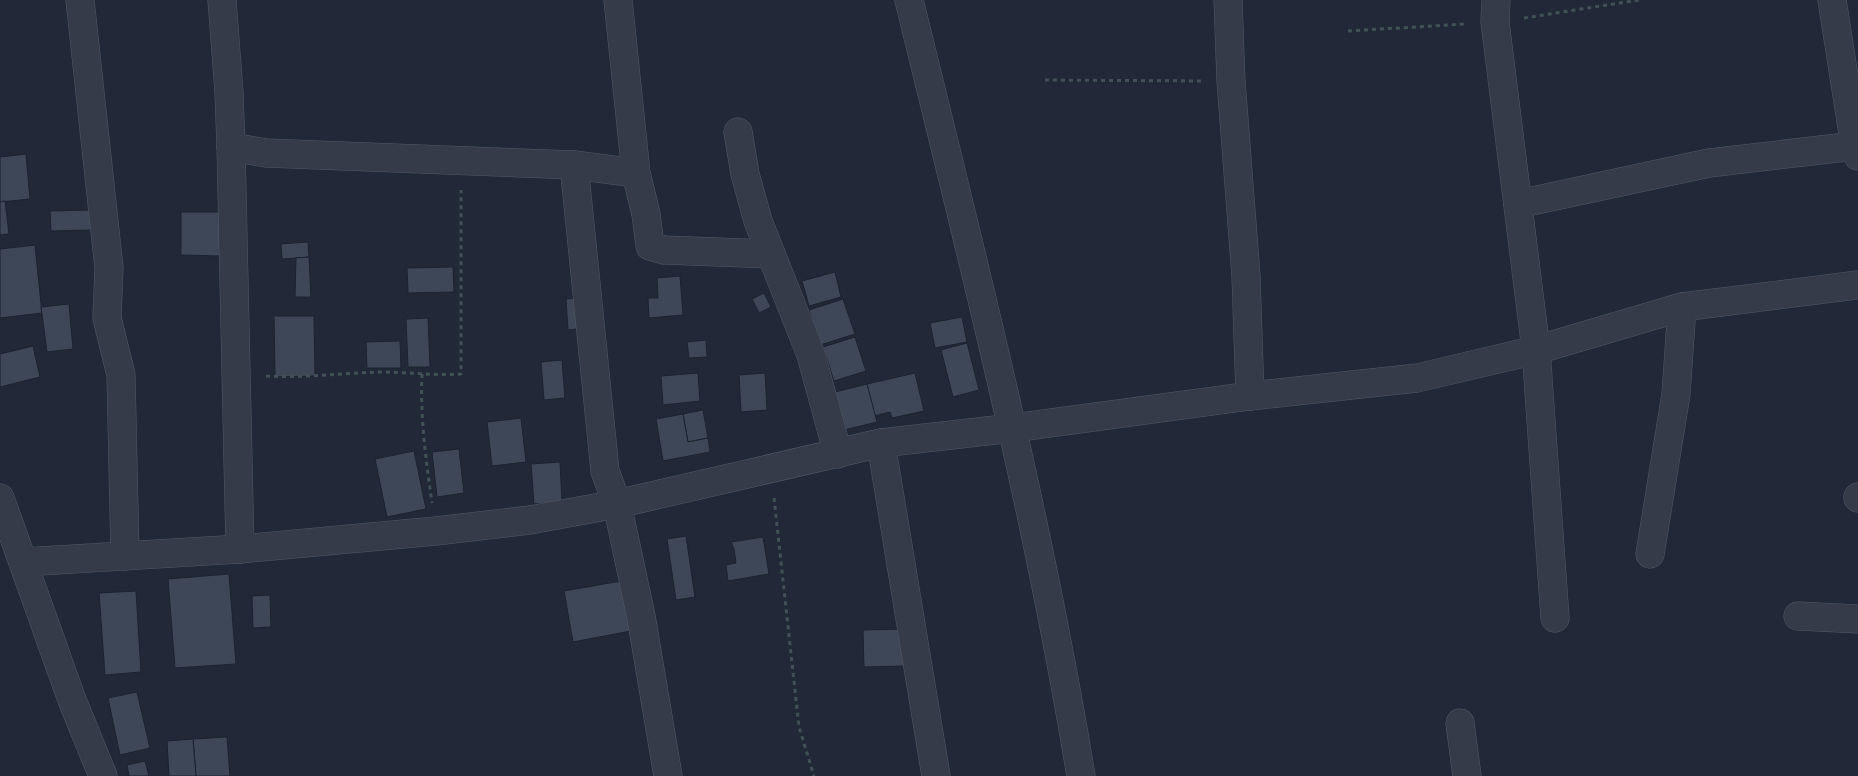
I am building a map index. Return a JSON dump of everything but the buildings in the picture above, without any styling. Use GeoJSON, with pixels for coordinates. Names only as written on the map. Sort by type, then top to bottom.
{"type":"FeatureCollection","features":[{"type":"Feature","properties":{"kind":"street"},"geometry":{"type":"LineString","coordinates":[[80,0],[109,268],[107,318],[122,375],[125,556]]}},
{"type":"Feature","properties":{"kind":"street"},"geometry":{"type":"LineString","coordinates":[[222,0],[231,148],[240,549]]}},
{"type":"Feature","properties":{"kind":"street"},"geometry":{"type":"LineString","coordinates":[[618,0],[636,173],[646,214],[650,246],[664,250],[771,254]]}},
{"type":"Feature","properties":{"kind":"street"},"geometry":{"type":"LineString","coordinates":[[909,0],[1013,428],[1073,725],[1081,776]]}},
{"type":"Feature","properties":{"kind":"street"},"geometry":{"type":"LineString","coordinates":[[1228,0],[1231,81],[1246,276],[1250,396]]}},
{"type":"Feature","properties":{"kind":"street"},"geometry":{"type":"LineString","coordinates":[[1496,0],[1495,22],[1536,350],[1555,618]]}},
{"type":"Feature","properties":{"kind":"street"},"geometry":{"type":"LineString","coordinates":[[1518,204],[1709,163],[1857,151],[1847,25],[1832,0]]}},
{"type":"Feature","properties":{"kind":"street"},"geometry":{"type":"LineString","coordinates":[[738,132],[750,194],[758,222],[811,354],[838,454]]}},
{"type":"Feature","properties":{"kind":"street"},"geometry":{"type":"LineString","coordinates":[[231,148],[266,153],[574,165],[636,173]]}},
{"type":"Feature","properties":{"kind":"street"},"geometry":{"type":"LineString","coordinates":[[574,165],[605,471],[617,504],[641,616],[668,776]]}},
{"type":"Feature","properties":{"kind":"street"},"geometry":{"type":"LineString","coordinates":[[23,562],[240,549],[436,531],[530,520],[617,504],[770,467],[838,454],[881,443],[1013,428],[1250,396],[1417,378],[1536,350],[1682,307],[1858,285]]}},
{"type":"Feature","properties":{"kind":"street"},"geometry":{"type":"LineString","coordinates":[[1650,554],[1676,394],[1682,307]]}},
{"type":"Feature","properties":{"kind":"street"},"geometry":{"type":"LineString","coordinates":[[881,443],[936,776]]}},
{"type":"Feature","properties":{"kind":"street"},"geometry":{"type":"LineString","coordinates":[[0,498],[72,700],[103,776]]}},
{"type":"Feature","properties":{"kind":"street"},"geometry":{"type":"LineString","coordinates":[[1798,616],[1858,619]]}},
{"type":"Feature","properties":{"kind":"street"},"geometry":{"type":"LineString","coordinates":[[1460,723],[1467,776]]}},
{"type":"Feature","properties":{"kind":"path"},"geometry":{"type":"LineString","coordinates":[[1046,80],[1231,81]]}},
{"type":"Feature","properties":{"kind":"path"},"geometry":{"type":"LineString","coordinates":[[235,374],[288,377],[348,373],[410,372],[422,374],[461,374],[460,160]]}},
{"type":"Feature","properties":{"kind":"path"},"geometry":{"type":"LineString","coordinates":[[422,374],[421,399],[424,444],[436,531]]}},
{"type":"Feature","properties":{"kind":"path"},"geometry":{"type":"LineString","coordinates":[[770,467],[800,727],[814,776]]}}]}
